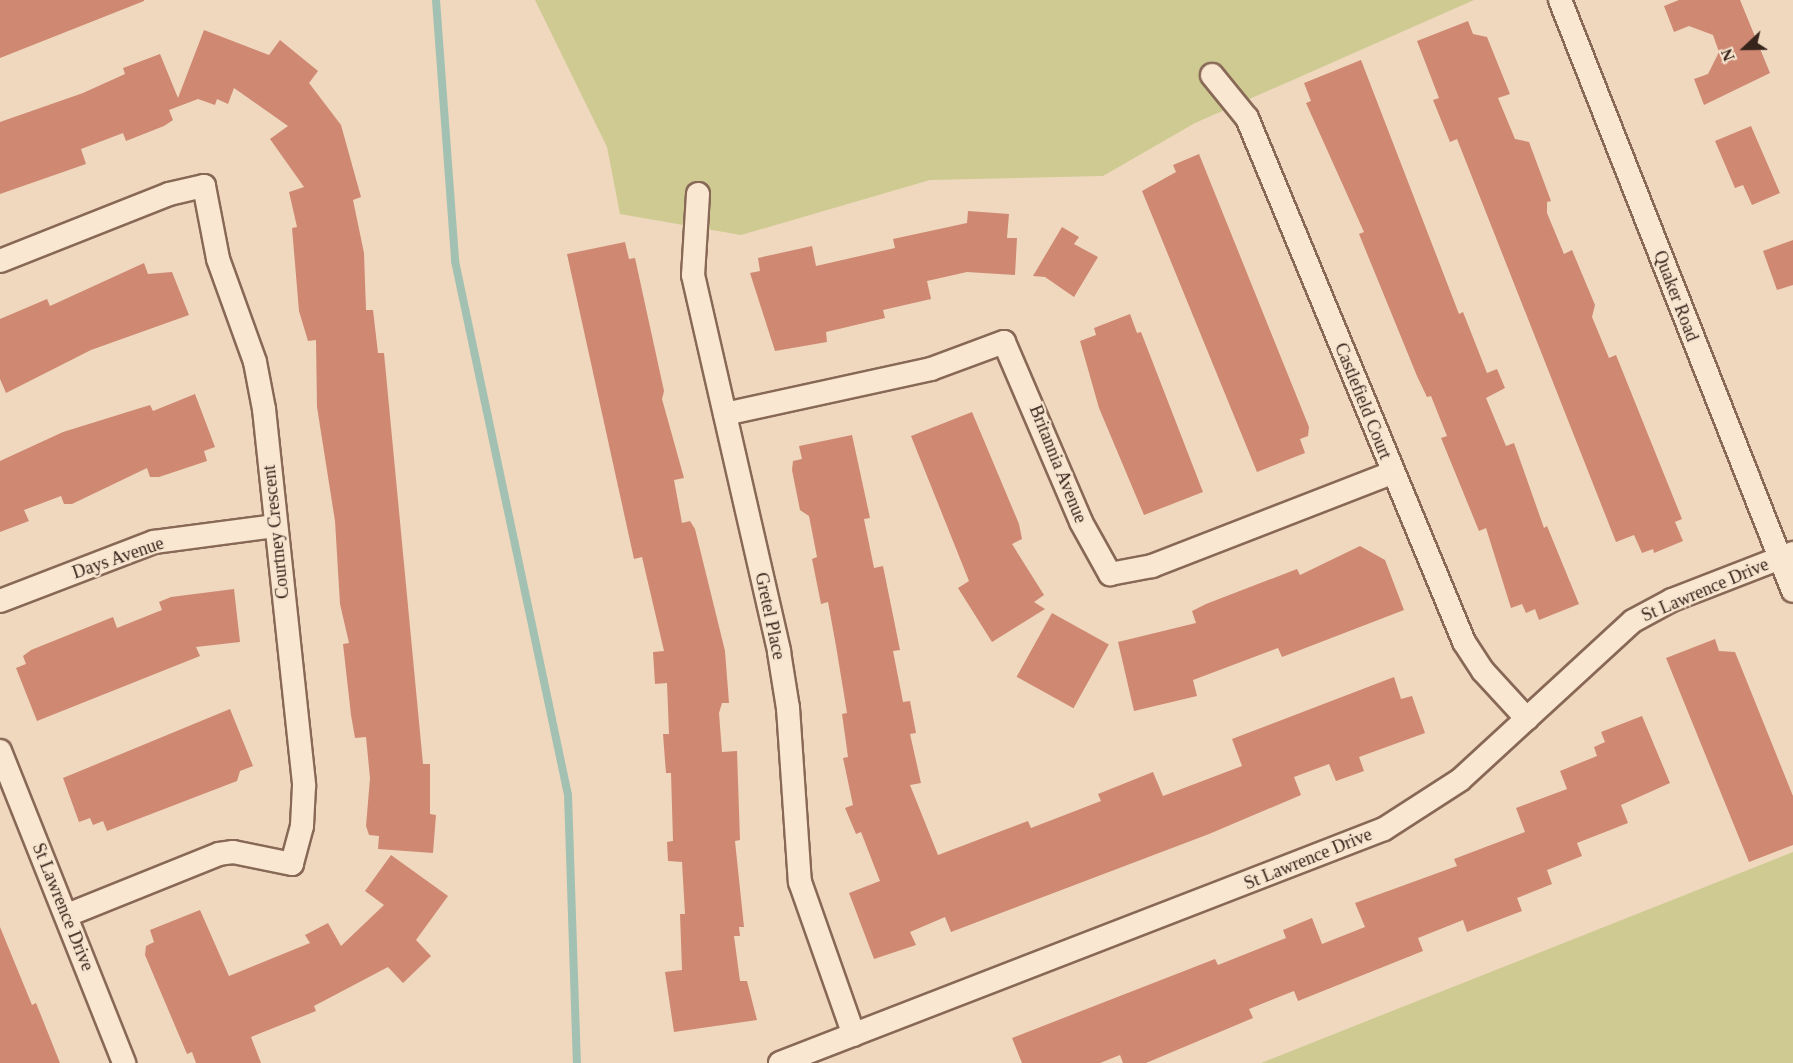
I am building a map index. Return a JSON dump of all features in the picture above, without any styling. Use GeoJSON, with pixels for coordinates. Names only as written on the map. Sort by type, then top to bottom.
{"type":"FeatureCollection","features":[{"type":"Feature","properties":{"kind":"street","name":"Quaker Road"},"geometry":{"type":"LineString","coordinates":[[1560,0],[1786,556],[1793,591]]}},
{"type":"Feature","properties":{"kind":"street","name":"Castlefield Court"},"geometry":{"type":"LineString","coordinates":[[1212,75],[1247,118],[1392,473],[1464,642],[1527,719]]}},
{"type":"Feature","properties":{"kind":"street","name":"Courtney Crescent"},"geometry":{"type":"LineString","coordinates":[[0,261],[169,194],[204,186],[218,259],[255,362],[276,526],[304,786],[302,826],[292,864],[233,852],[219,854],[67,915]]}},
{"type":"Feature","properties":{"kind":"street","name":"Gretel Place"},"geometry":{"type":"LineString","coordinates":[[698,194],[693,276],[779,652],[788,708],[800,882],[854,1035]]}},
{"type":"Feature","properties":{"kind":"street","name":"Britannia Avenue"},"geometry":{"type":"LineString","coordinates":[[725,414],[931,369],[1004,342],[1081,522],[1110,574],[1152,566],[1392,473]]}},
{"type":"Feature","properties":{"kind":"street","name":"Days Avenue"},"geometry":{"type":"LineString","coordinates":[[0,602],[154,542],[276,526]]}},
{"type":"Feature","properties":{"kind":"street","name":"St Lawrence Drive"},"geometry":{"type":"LineString","coordinates":[[780,1063],[1384,829],[1460,780],[1634,621],[1672,600],[1786,556]]}},
{"type":"Feature","properties":{"kind":"street","name":"St Lawrence Drive"},"geometry":{"type":"LineString","coordinates":[[0,751],[124,1063]]}},
{"type":"Feature","properties":{"kind":"shaded area"},"geometry":{"type":"Polygon","coordinates":[[[535,0],[1474,0],[1195,123],[1103,176],[930,180],[741,235],[620,214],[607,147],[535,0]]]}},
{"type":"Feature","properties":{"kind":"shaded area"},"geometry":{"type":"Polygon","coordinates":[[[1793,852],[1793,1063],[1261,1063],[1793,852]]]}},
{"type":"Feature","properties":{"kind":"building"},"geometry":{"type":"Polygon","coordinates":[[[0,0],[144,0],[144,1],[0,58],[0,0]]]}},
{"type":"Feature","properties":{"kind":"building"},"geometry":{"type":"Polygon","coordinates":[[[1679,0],[1740,0],[1770,73],[1704,105],[1694,79],[1708,74],[1719,52],[1713,35],[1689,26],[1674,32],[1664,6],[1679,0]]]}},
{"type":"Feature","properties":{"kind":"building"},"geometry":{"type":"Polygon","coordinates":[[[1468,21],[1473,34],[1487,37],[1510,94],[1498,98],[1515,139],[1529,142],[1551,201],[1547,202],[1547,213],[1564,254],[1572,250],[1595,305],[1592,317],[1609,358],[1616,355],[1682,519],[1675,522],[1683,541],[1654,553],[1653,549],[1642,553],[1634,535],[1616,542],[1457,139],[1450,142],[1433,100],[1439,98],[1417,41],[1468,21]]]}},
{"type":"Feature","properties":{"kind":"building"},"geometry":{"type":"Polygon","coordinates":[[[204,30],[269,55],[280,40],[318,71],[309,83],[341,125],[361,197],[353,200],[364,253],[366,310],[373,310],[378,353],[384,353],[423,764],[430,764],[430,814],[436,815],[433,853],[378,849],[379,836],[369,835],[366,826],[370,778],[366,737],[355,738],[351,715],[343,644],[349,643],[340,604],[335,521],[317,407],[316,340],[308,341],[299,311],[292,228],[297,227],[289,192],[304,187],[270,139],[288,126],[234,88],[228,104],[217,99],[215,105],[198,99],[169,110],[173,120],[164,126],[126,141],[123,133],[81,149],[86,164],[0,194],[0,122],[83,93],[125,74],[123,68],[160,54],[178,98],[204,30]]]}},
{"type":"Feature","properties":{"kind":"building"},"geometry":{"type":"Polygon","coordinates":[[[1361,60],[1459,314],[1463,312],[1487,373],[1497,369],[1505,388],[1486,398],[1506,446],[1514,443],[1544,528],[1547,526],[1579,604],[1539,620],[1535,609],[1526,613],[1522,604],[1511,608],[1486,528],[1479,531],[1441,438],[1447,436],[1431,396],[1427,397],[1417,376],[1359,234],[1364,232],[1306,103],[1311,101],[1304,83],[1361,60]]]}},
{"type":"Feature","properties":{"kind":"building"},"geometry":{"type":"Polygon","coordinates":[[[1751,126],[1780,193],[1752,205],[1743,185],[1735,188],[1715,141],[1751,126]]]}},
{"type":"Feature","properties":{"kind":"building"},"geometry":{"type":"Polygon","coordinates":[[[1199,154],[1309,427],[1308,436],[1300,439],[1305,453],[1257,472],[1142,191],[1176,172],[1173,165],[1199,154]]]}},
{"type":"Feature","properties":{"kind":"building"},"geometry":{"type":"Polygon","coordinates":[[[968,211],[1009,214],[1007,238],[1017,238],[1015,275],[967,272],[927,281],[931,299],[883,310],[885,318],[826,332],[827,342],[775,351],[750,273],[760,271],[758,258],[812,246],[816,266],[895,248],[893,239],[967,223],[968,211]]]}},
{"type":"Feature","properties":{"kind":"building"},"geometry":{"type":"Polygon","coordinates":[[[1062,227],[1079,237],[1074,244],[1098,257],[1074,297],[1045,277],[1033,276],[1062,227]]]}},
{"type":"Feature","properties":{"kind":"building"},"geometry":{"type":"Polygon","coordinates":[[[1793,240],[1793,285],[1777,290],[1763,251],[1793,240]]]}},
{"type":"Feature","properties":{"kind":"building"},"geometry":{"type":"Polygon","coordinates":[[[625,242],[629,259],[635,258],[664,391],[662,399],[684,478],[674,480],[682,523],[690,521],[695,529],[725,651],[729,703],[722,703],[719,713],[722,752],[737,751],[740,840],[735,841],[744,927],[739,927],[740,936],[734,936],[740,981],[747,981],[757,1020],[674,1032],[665,972],[682,970],[680,914],[685,914],[682,862],[668,861],[667,842],[673,841],[671,773],[666,773],[663,734],[669,734],[667,683],[655,684],[653,652],[664,651],[642,557],[634,559],[567,254],[625,242]]]}},
{"type":"Feature","properties":{"kind":"building"},"geometry":{"type":"Polygon","coordinates":[[[144,263],[148,274],[172,272],[189,315],[91,350],[6,393],[0,379],[0,319],[47,299],[50,306],[144,263]]]}},
{"type":"Feature","properties":{"kind":"building"},"geometry":{"type":"Polygon","coordinates":[[[1130,314],[1137,333],[1141,332],[1203,492],[1144,515],[1099,408],[1080,341],[1096,335],[1094,328],[1130,314]]]}},
{"type":"Feature","properties":{"kind":"building"},"geometry":{"type":"Polygon","coordinates":[[[195,394],[215,447],[204,451],[207,461],[159,477],[150,477],[147,468],[72,504],[64,504],[61,496],[24,510],[29,521],[0,532],[0,461],[63,432],[150,405],[153,411],[195,394]]]}},
{"type":"Feature","properties":{"kind":"building"},"geometry":{"type":"Polygon","coordinates":[[[972,412],[1019,524],[1022,539],[1012,544],[1044,595],[1034,602],[1045,609],[992,642],[958,588],[969,581],[911,436],[972,412]]]}},
{"type":"Feature","properties":{"kind":"building"},"geometry":{"type":"Polygon","coordinates":[[[852,435],[870,518],[864,519],[874,568],[883,566],[900,650],[893,651],[903,702],[910,701],[916,733],[910,734],[921,783],[910,785],[938,855],[1028,821],[1031,828],[1101,801],[1098,794],[1153,772],[1163,796],[1242,766],[1232,739],[1394,677],[1401,699],[1412,696],[1425,733],[1359,757],[1364,771],[1336,781],[1329,764],[1294,777],[1301,795],[1209,834],[951,932],[945,917],[910,932],[916,945],[874,959],[849,893],[880,881],[861,832],[856,834],[845,808],[853,805],[843,758],[848,757],[842,714],[847,713],[828,602],[821,604],[812,559],[817,557],[809,516],[800,510],[792,470],[793,461],[802,459],[799,446],[852,435]]]}},
{"type":"Feature","properties":{"kind":"building"},"geometry":{"type":"Polygon","coordinates":[[[1360,546],[1385,560],[1404,610],[1282,657],[1278,648],[1193,680],[1197,696],[1134,711],[1118,642],[1196,623],[1192,611],[1206,604],[1297,569],[1300,575],[1360,546]]]}},
{"type":"Feature","properties":{"kind":"building"},"geometry":{"type":"Polygon","coordinates":[[[234,589],[240,642],[196,647],[200,656],[37,721],[16,668],[26,664],[23,656],[31,650],[113,617],[117,628],[162,610],[159,602],[171,597],[234,589]]]}},
{"type":"Feature","properties":{"kind":"building"},"geometry":{"type":"Polygon","coordinates":[[[1052,613],[1109,645],[1073,708],[1017,677],[1052,613]]]}},
{"type":"Feature","properties":{"kind":"building"},"geometry":{"type":"Polygon","coordinates":[[[1715,639],[1719,651],[1735,652],[1793,796],[1793,845],[1749,862],[1666,658],[1715,639]]]}},
{"type":"Feature","properties":{"kind":"building"},"geometry":{"type":"Polygon","coordinates":[[[230,709],[253,766],[240,771],[237,781],[107,831],[103,821],[93,825],[90,818],[79,822],[63,778],[230,709]]]}},
{"type":"Feature","properties":{"kind":"building"},"geometry":{"type":"Polygon","coordinates":[[[1642,716],[1670,783],[1621,805],[1628,823],[1577,843],[1582,856],[1547,870],[1552,884],[1517,898],[1522,911],[1467,932],[1463,920],[1418,938],[1423,951],[1298,1001],[1294,991],[1249,1009],[1253,1018],[1146,1063],[1123,1063],[1120,1055],[1100,1063],[1022,1063],[1012,1038],[1215,959],[1218,965],[1286,938],[1283,930],[1312,918],[1322,944],[1365,927],[1355,903],[1457,866],[1454,859],[1525,832],[1516,808],[1567,789],[1560,771],[1597,756],[1594,747],[1605,742],[1601,732],[1642,716]]]}},
{"type":"Feature","properties":{"kind":"building"},"geometry":{"type":"Polygon","coordinates":[[[391,855],[448,896],[416,940],[431,956],[403,983],[388,967],[314,1006],[316,1011],[251,1037],[261,1063],[196,1063],[192,1052],[187,1054],[145,955],[146,946],[154,942],[150,930],[200,910],[229,976],[310,943],[305,935],[328,923],[341,946],[384,905],[365,891],[391,855]]]}},
{"type":"Feature","properties":{"kind":"building"},"geometry":{"type":"Polygon","coordinates":[[[0,927],[32,1005],[36,1003],[60,1063],[0,1063],[0,927]]]}},
{"type":"Feature","properties":{"kind":"waterway"},"geometry":{"type":"LineString","coordinates":[[436,0],[455,261],[568,795],[577,1063]]}}]}
